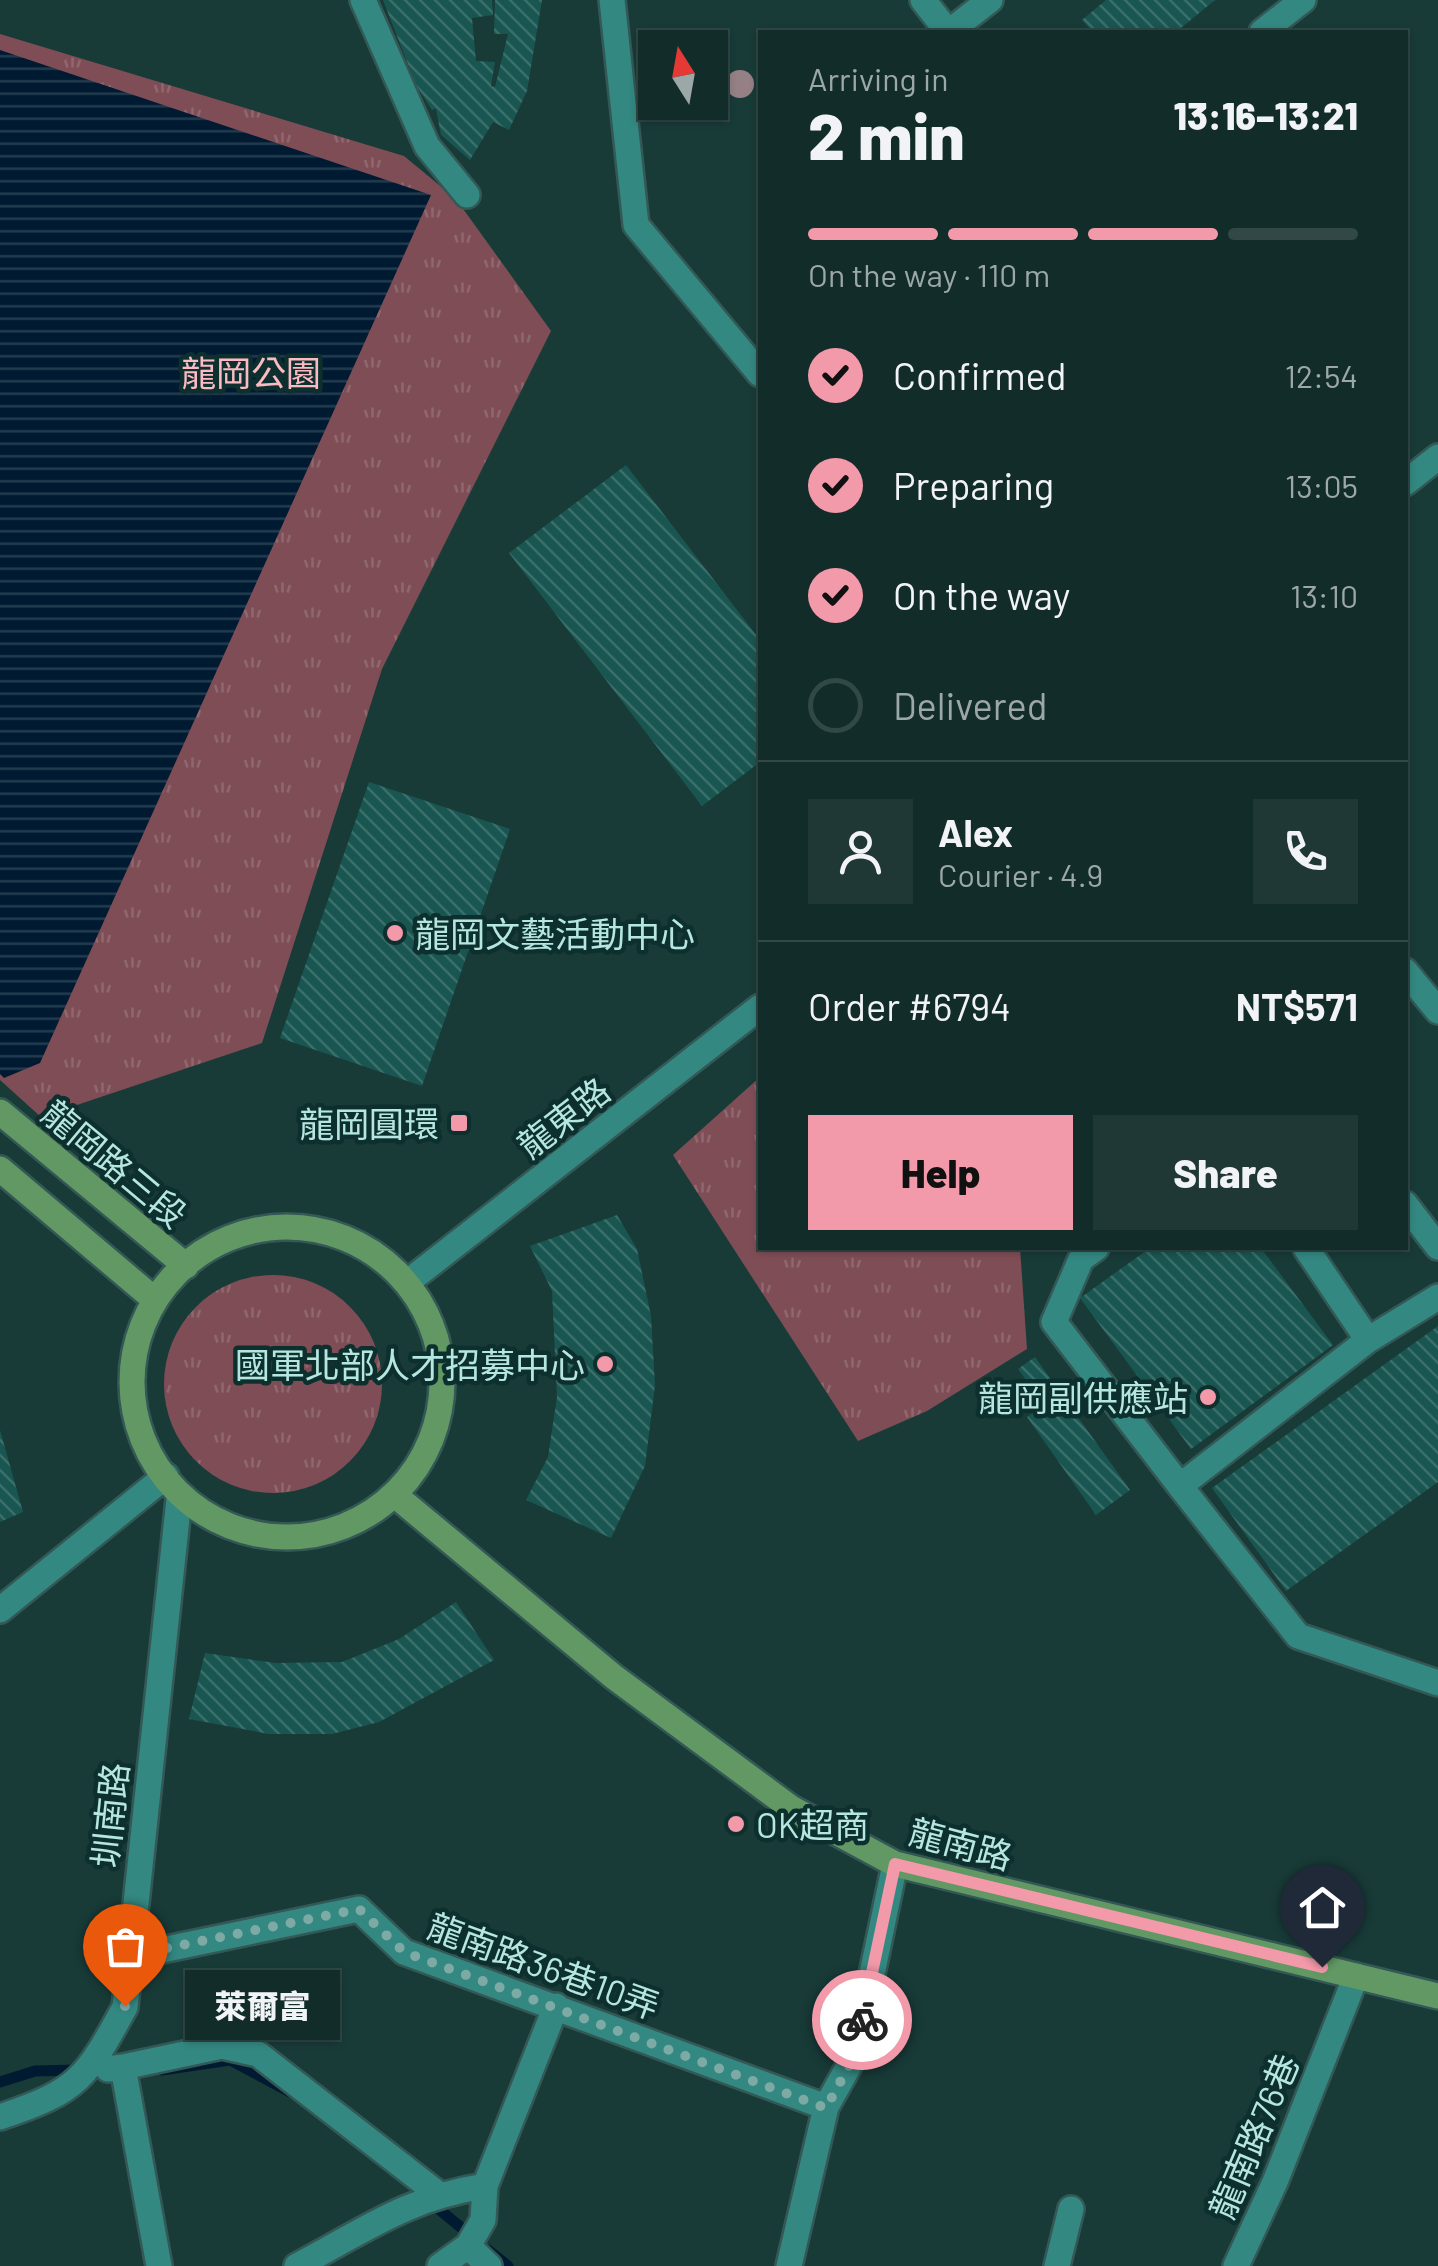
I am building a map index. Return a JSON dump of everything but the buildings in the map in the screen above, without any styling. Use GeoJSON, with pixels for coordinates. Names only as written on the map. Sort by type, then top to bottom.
{"type":"FeatureCollection","features":[{"type":"Feature","properties":{"kind":"main road","name":"龍岡路三段"},"geometry":{"type":"LineString","coordinates":[[0,1112],[186,1266]]}},
{"type":"Feature","properties":{"kind":"main road"},"geometry":{"type":"LineString","coordinates":[[0,1169],[155,1300]]}},
{"type":"Feature","properties":{"kind":"main road"},"geometry":{"type":"LineString","coordinates":[[272,1225],[334,1232],[375,1254],[409,1281],[434,1326],[442,1369],[441,1412],[425,1451],[396,1496],[362,1519],[320,1536],[229,1530],[172,1487],[144,1442],[132,1359],[141,1324],[155,1300],[186,1266],[226,1237],[272,1225]]}},
{"type":"Feature","properties":{"kind":"main road","name":"龍南路"},"geometry":{"type":"LineString","coordinates":[[396,1496],[614,1678],[791,1808],[895,1864],[1438,1996]]}},
{"type":"Feature","properties":{"kind":"street"},"geometry":{"type":"LineString","coordinates":[[364,0],[427,146],[467,195]]}},
{"type":"Feature","properties":{"kind":"street"},"geometry":{"type":"LineString","coordinates":[[612,0],[636,225],[758,372]]}},
{"type":"Feature","properties":{"kind":"street"},"geometry":{"type":"LineString","coordinates":[[923,0],[947,30]]}},
{"type":"Feature","properties":{"kind":"street"},"geometry":{"type":"LineString","coordinates":[[952,30],[990,0]]}},
{"type":"Feature","properties":{"kind":"street"},"geometry":{"type":"LineString","coordinates":[[1265,30],[1303,0]]}},
{"type":"Feature","properties":{"kind":"street"},"geometry":{"type":"LineString","coordinates":[[1408,482],[1438,457]]}},
{"type":"Feature","properties":{"kind":"street"},"geometry":{"type":"LineString","coordinates":[[1408,975],[1438,1011]]}},
{"type":"Feature","properties":{"kind":"street","name":"龍東路"},"geometry":{"type":"LineString","coordinates":[[409,1281],[758,1009]]}},
{"type":"Feature","properties":{"kind":"street"},"geometry":{"type":"LineString","coordinates":[[1408,1208],[1438,1246]]}},
{"type":"Feature","properties":{"kind":"street"},"geometry":{"type":"LineString","coordinates":[[1093,1250],[1081,1259],[1054,1322],[1298,1636],[1438,1683]]}},
{"type":"Feature","properties":{"kind":"street"},"geometry":{"type":"LineString","coordinates":[[1307,1250],[1368,1340]]}},
{"type":"Feature","properties":{"kind":"street"},"geometry":{"type":"LineString","coordinates":[[1180,1486],[1368,1340],[1438,1297]]}},
{"type":"Feature","properties":{"kind":"street"},"geometry":{"type":"LineString","coordinates":[[0,1610],[172,1487]]}},
{"type":"Feature","properties":{"kind":"street","name":"圳南路"},"geometry":{"type":"LineString","coordinates":[[89,2072],[125,2006],[172,1487]]}},
{"type":"Feature","properties":{"kind":"street"},"geometry":{"type":"LineString","coordinates":[[789,2266],[826,2108],[855,2055],[895,1864]]}},
{"type":"Feature","properties":{"kind":"street","name":"龍南路36巷10弄"},"geometry":{"type":"LineString","coordinates":[[128,1956],[359,1909],[404,1952],[826,2108]]}},
{"type":"Feature","properties":{"kind":"street","name":"龍南路76巷"},"geometry":{"type":"LineString","coordinates":[[1236,2266],[1275,2182],[1356,1976]]}},
{"type":"Feature","properties":{"kind":"street"},"geometry":{"type":"LineString","coordinates":[[440,2266],[468,2246],[483,2220],[484,2186],[556,2006]]}},
{"type":"Feature","properties":{"kind":"street"},"geometry":{"type":"LineString","coordinates":[[0,2118],[53,2100],[89,2072],[222,2046],[258,2054],[436,2193]]}},
{"type":"Feature","properties":{"kind":"street"},"geometry":{"type":"LineString","coordinates":[[124,2067],[159,2266]]}},
{"type":"Feature","properties":{"kind":"street"},"geometry":{"type":"LineString","coordinates":[[297,2266],[388,2213],[436,2193],[484,2186]]}},
{"type":"Feature","properties":{"kind":"street"},"geometry":{"type":"LineString","coordinates":[[1057,2266],[1071,2209]]}},
{"type":"Feature","properties":{"kind":"street"},"geometry":{"type":"LineString","coordinates":[[468,2246],[489,2266]]}},
{"type":"Feature","properties":{"kind":"green space","name":"龍岡公園"},"geometry":{"type":"Polygon","coordinates":[[[0,34],[404,156],[456,199],[551,331],[382,669],[262,1043],[41,1117],[0,1080],[0,34]]]}},
{"type":"Feature","properties":{"kind":"green space"},"geometry":{"type":"Polygon","coordinates":[[[758,1079],[758,1250],[1020,1250],[1027,1349],[927,1411],[858,1441],[673,1155],[758,1079]]]}},
{"type":"Feature","properties":{"kind":"green space"},"geometry":{"type":"Polygon","coordinates":[[[273,1275],[315,1283],[350,1307],[374,1342],[382,1384],[374,1426],[350,1461],[315,1485],[273,1493],[231,1485],[196,1461],[172,1426],[164,1384],[172,1342],[196,1307],[231,1283],[273,1275]]]}},
{"type":"Feature","properties":{"kind":"water"},"geometry":{"type":"Polygon","coordinates":[[[0,50],[431,195],[40,1063],[4,1078],[0,1074],[0,50]]]}},
{"type":"Feature","properties":{"kind":"waterway"},"geometry":{"type":"LineString","coordinates":[[162,2070],[230,2060],[290,2092]]}},
{"type":"Feature","properties":{"kind":"waterway"},"geometry":{"type":"LineString","coordinates":[[0,2082],[35,2071],[79,2070]]}},
{"type":"Feature","properties":{"kind":"waterway"},"geometry":{"type":"LineString","coordinates":[[430,2202],[474,2238]]}},
{"type":"Feature","properties":{"kind":"waterway"},"geometry":{"type":"LineString","coordinates":[[488,2250],[508,2266]]}},
{"type":"Feature","properties":{"kind":"way so far"},"geometry":{"type":"LineString","coordinates":[[125,2006],[128,1956],[359,1909],[404,1952],[826,2108],[855,2055],[862,2020]]}},
{"type":"Feature","properties":{"kind":"place","name":"龍岡文藝活動中心"},"geometry":{"type":"Point","coordinates":[395,933]}},
{"type":"Feature","properties":{"kind":"place","name":"龍岡圓環"},"geometry":{"type":"Point","coordinates":[459,1123]}},
{"type":"Feature","properties":{"kind":"place","name":"國軍北部人才招募中心"},"geometry":{"type":"Point","coordinates":[605,1364]}},
{"type":"Feature","properties":{"kind":"place","name":"龍岡副供應站"},"geometry":{"type":"Point","coordinates":[1208,1397]}},
{"type":"Feature","properties":{"kind":"place","name":"OK超商"},"geometry":{"type":"Point","coordinates":[736,1824]}},
{"type":"Feature","properties":{"kind":"place","name":"萊爾富"},"geometry":{"type":"Point","coordinates":[125,2006]}},
{"type":"Feature","properties":{"kind":"route"},"geometry":{"type":"LineString","coordinates":[[862,2020],[895,1864],[1322,1967]]}}]}
